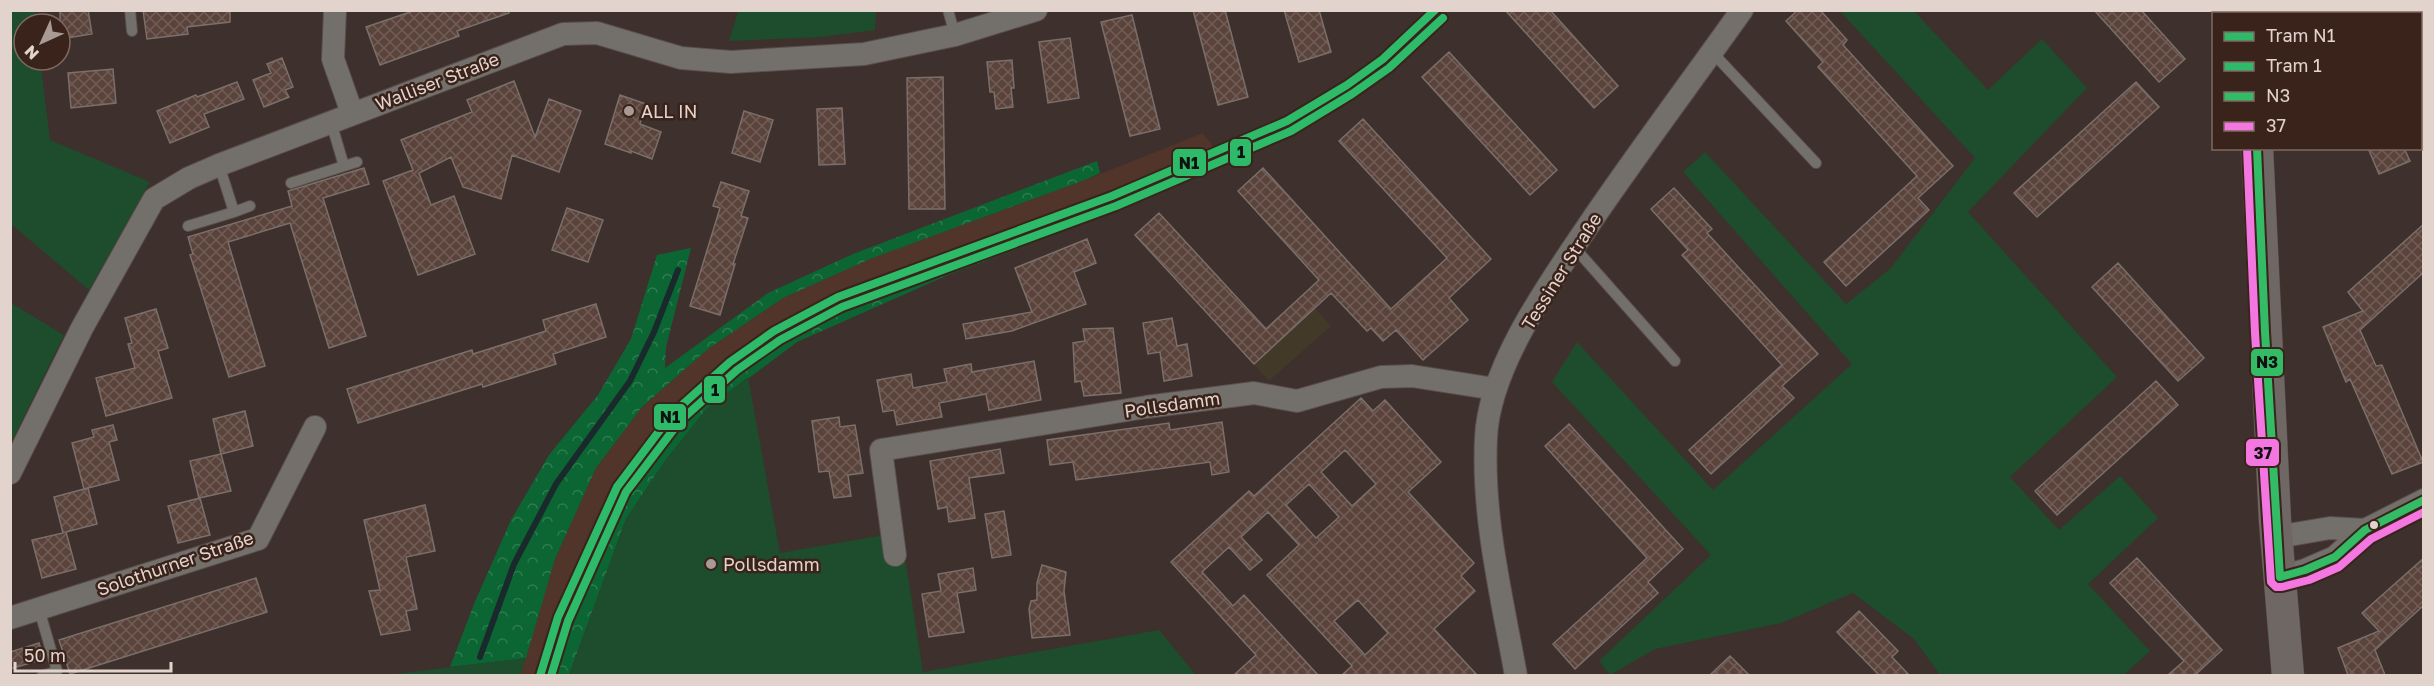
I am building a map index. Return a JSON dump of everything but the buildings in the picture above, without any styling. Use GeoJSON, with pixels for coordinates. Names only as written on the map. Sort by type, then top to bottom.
{"type":"FeatureCollection","features":[{"type":"Feature","properties":{"kind":"main road"},"geometry":{"type":"LineString","coordinates":[[2257,150],[2277,537],[2288,675]]}},
{"type":"Feature","properties":{"kind":"street"},"geometry":{"type":"LineString","coordinates":[[335,10],[333,59],[341,117]]}},
{"type":"Feature","properties":{"kind":"street","name":"Walliser Straße"},"geometry":{"type":"LineString","coordinates":[[10,473],[82,328],[154,199],[189,178],[341,117],[563,34],[597,33],[681,58],[731,62],[864,54],[955,35],[1036,10]]}},
{"type":"Feature","properties":{"kind":"street","name":"Tessiner Straße"},"geometry":{"type":"LineString","coordinates":[[1516,675],[1498,583],[1487,492],[1485,437],[1495,389],[1533,308],[1742,10]]}},
{"type":"Feature","properties":{"kind":"street","name":"Pollsdamm"},"geometry":{"type":"LineString","coordinates":[[895,555],[881,450],[1146,407],[1254,393],[1297,401],[1381,377],[1412,376],[1495,389]]}},
{"type":"Feature","properties":{"kind":"street","name":"Solothurner Straße"},"geometry":{"type":"LineString","coordinates":[[10,618],[258,539],[315,428]]}},
{"type":"Feature","properties":{"kind":"street"},"geometry":{"type":"LineString","coordinates":[[2280,577],[2305,570],[2335,557],[2365,530],[2424,500]]}},
{"type":"Feature","properties":{"kind":"street"},"geometry":{"type":"LineString","coordinates":[[2277,537],[2330,528],[2365,530]]}},
{"type":"Feature","properties":{"kind":"lane"},"geometry":{"type":"LineString","coordinates":[[130,10],[132,31]]}},
{"type":"Feature","properties":{"kind":"lane"},"geometry":{"type":"LineString","coordinates":[[948,10],[955,35]]}},
{"type":"Feature","properties":{"kind":"lane"},"geometry":{"type":"LineString","coordinates":[[1712,52],[1816,163]]}},
{"type":"Feature","properties":{"kind":"lane"},"geometry":{"type":"LineString","coordinates":[[341,117],[344,166]]}},
{"type":"Feature","properties":{"kind":"lane"},"geometry":{"type":"LineString","coordinates":[[291,183],[357,162]]}},
{"type":"Feature","properties":{"kind":"lane"},"geometry":{"type":"LineString","coordinates":[[219,165],[234,212]]}},
{"type":"Feature","properties":{"kind":"lane"},"geometry":{"type":"LineString","coordinates":[[188,226],[250,206]]}},
{"type":"Feature","properties":{"kind":"lane"},"geometry":{"type":"LineString","coordinates":[[1574,247],[1675,361]]}},
{"type":"Feature","properties":{"kind":"lane"},"geometry":{"type":"LineString","coordinates":[[39,609],[57,671],[42,675]]}},
{"type":"Feature","properties":{"kind":"shaded area"},"geometry":{"type":"Polygon","coordinates":[[[1203,133],[1221,157],[798,327],[706,396],[619,503],[578,589],[546,675],[520,676],[555,559],[596,468],[642,407],[708,349],[783,298],[869,259],[1085,180],[1203,133]]]}},
{"type":"Feature","properties":{"kind":"shaded area"},"geometry":{"type":"Polygon","coordinates":[[[1303,295],[1331,326],[1269,381],[1242,351],[1303,295]]]}},
{"type":"Feature","properties":{"kind":"green space"},"geometry":{"type":"Polygon","coordinates":[[[11,10],[35,11],[12,12],[12,72],[42,72],[50,140],[150,182],[89,290],[11,224],[11,10]]]}},
{"type":"Feature","properties":{"kind":"green space"},"geometry":{"type":"Polygon","coordinates":[[[738,11],[876,11],[875,30],[821,37],[729,41],[738,11]]]}},
{"type":"Feature","properties":{"kind":"green space"},"geometry":{"type":"Polygon","coordinates":[[[1840,11],[1914,11],[1988,90],[2042,39],[2087,88],[1968,212],[2117,377],[2010,477],[2059,530],[2120,476],[2158,518],[2088,584],[2150,651],[2124,675],[1940,675],[1914,639],[1853,593],[1781,623],[1655,649],[1610,675],[1599,661],[1711,555],[1552,382],[1577,342],[1713,490],[1852,364],[1683,172],[1705,152],[1846,304],[1890,269],[1975,158],[1840,11]]]}},
{"type":"Feature","properties":{"kind":"green space"},"geometry":{"type":"Polygon","coordinates":[[[1247,156],[1121,210],[948,275],[797,342],[706,410],[665,461],[626,519],[569,675],[546,676],[578,589],[619,503],[659,445],[706,396],[751,360],[798,327],[860,298],[1221,157],[1247,156]]]}},
{"type":"Feature","properties":{"kind":"green space"},"geometry":{"type":"Polygon","coordinates":[[[1097,161],[1100,173],[1085,180],[870,259],[783,298],[708,349],[642,407],[596,468],[555,559],[526,658],[450,667],[474,604],[511,520],[549,455],[598,395],[631,339],[657,255],[691,248],[666,347],[665,368],[768,293],[853,254],[1097,161]]]}},
{"type":"Feature","properties":{"kind":"green space"},"geometry":{"type":"Polygon","coordinates":[[[11,303],[64,335],[11,443],[11,303]]]}},
{"type":"Feature","properties":{"kind":"green space"},"geometry":{"type":"Polygon","coordinates":[[[748,377],[780,553],[901,532],[923,672],[1159,630],[1196,675],[569,676],[626,519],[665,461],[706,409],[748,377]]]}},
{"type":"Feature","properties":{"kind":"green space"},"geometry":{"type":"Polygon","coordinates":[[[526,658],[520,675],[386,675],[526,658]]]}},
{"type":"Feature","properties":{"kind":"waterway"},"geometry":{"type":"LineString","coordinates":[[480,657],[514,564],[556,484],[630,381],[654,332],[678,270]]}},
{"type":"Feature","properties":{"kind":"tram line","name":"N1"},"geometry":{"type":"LineString","coordinates":[[540,676],[558,617],[617,487],[672,414],[730,362],[774,331],[838,297],[1112,196],[1287,121],[1347,85],[1383,59],[1435,10]]}},
{"type":"Feature","properties":{"kind":"tram line","name":"1"},"geometry":{"type":"LineString","coordinates":[[551,676],[568,621],[626,492],[680,421],[737,370],[780,340],[842,307],[1116,206],[1291,131],[1352,94],[1389,68],[1443,18]]}},
{"type":"Feature","properties":{"kind":"transit line","name":"37"},"geometry":{"type":"LineString","coordinates":[[2247,150],[2255,333],[2271,582],[2276,587],[2282,587],[2309,580],[2339,567],[2371,539],[2424,512]]}},
{"type":"Feature","properties":{"kind":"transit line","name":"N3"},"geometry":{"type":"LineString","coordinates":[[2257,150],[2265,332],[2280,577]]}},
{"type":"Feature","properties":{"kind":"transit line","name":"N3"},"geometry":{"type":"LineString","coordinates":[[2280,577],[2305,570],[2335,557],[2365,530],[2424,500]]}},
{"type":"Feature","properties":{"kind":"place","name":"ALL IN"},"geometry":{"type":"Point","coordinates":[629,111]}},
{"type":"Feature","properties":{"kind":"place","name":"Pollsdamm"},"geometry":{"type":"Point","coordinates":[711,564]}}]}
